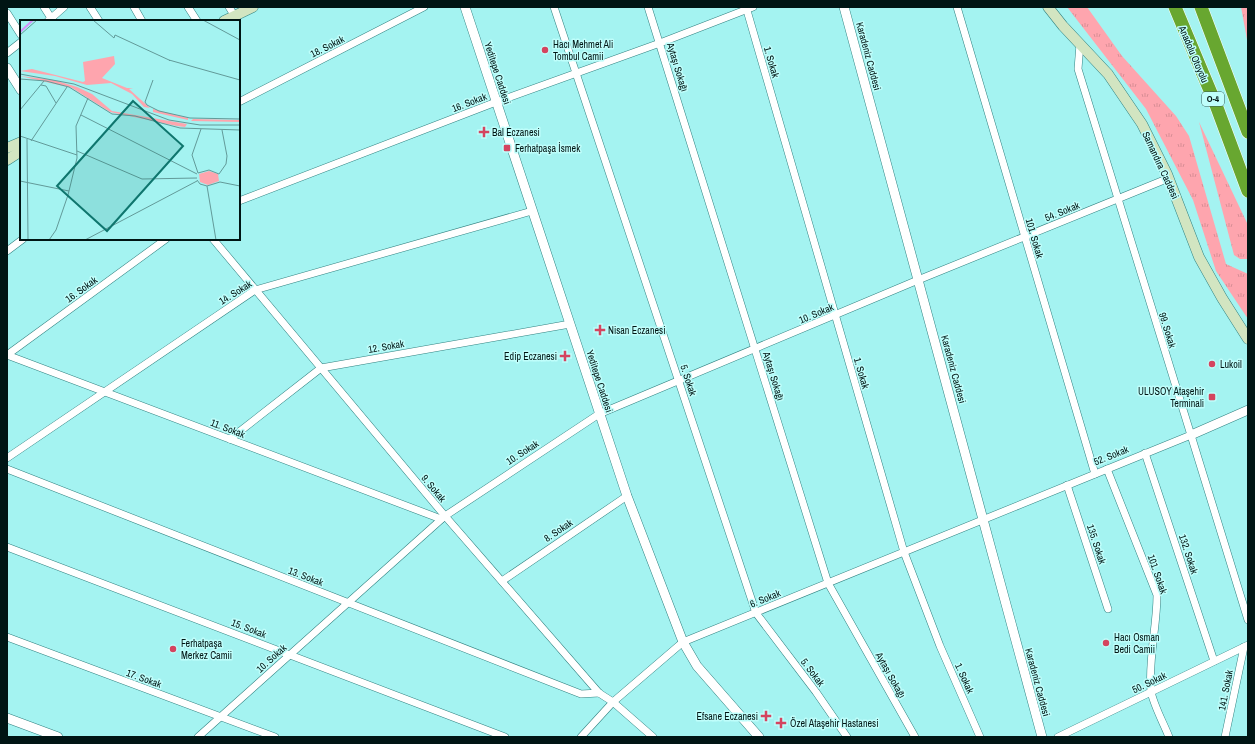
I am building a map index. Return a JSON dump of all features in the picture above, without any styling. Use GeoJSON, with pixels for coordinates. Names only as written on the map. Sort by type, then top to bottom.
{"type":"FeatureCollection","features":[{"type":"Feature","properties":{"kind":"highway","name":"Anadolu Otoyolu"},"geometry":{"type":"LineString","coordinates":[[1175,7],[1216,105],[1248,191]]}},
{"type":"Feature","properties":{"kind":"highway","name":"O-4"},"geometry":{"type":"LineString","coordinates":[[1201,7],[1248,132]]}},
{"type":"Feature","properties":{"kind":"main road"},"geometry":{"type":"LineString","coordinates":[[225,20],[231,11],[254,7]]}},
{"type":"Feature","properties":{"kind":"main road","name":"Samandıra Caddesi"},"geometry":{"type":"LineString","coordinates":[[1048,7],[1108,74],[1142,124],[1169,178],[1199,257],[1222,298],[1248,338]]}},
{"type":"Feature","properties":{"kind":"main road"},"geometry":{"type":"LineString","coordinates":[[7,148],[20,142]]}},
{"type":"Feature","properties":{"kind":"main road"},"geometry":{"type":"LineString","coordinates":[[7,160],[20,152]]}},
{"type":"Feature","properties":{"kind":"street"},"geometry":{"type":"LineString","coordinates":[[44,7],[51,20],[64,7]]}},
{"type":"Feature","properties":{"kind":"street"},"geometry":{"type":"LineString","coordinates":[[90,7],[99,20]]}},
{"type":"Feature","properties":{"kind":"street"},"geometry":{"type":"LineString","coordinates":[[134,7],[141,20]]}},
{"type":"Feature","properties":{"kind":"street"},"geometry":{"type":"LineString","coordinates":[[188,7],[196,20]]}},
{"type":"Feature","properties":{"kind":"street","name":"18. Sokak"},"geometry":{"type":"LineString","coordinates":[[240,101],[424,7]]}},
{"type":"Feature","properties":{"kind":"street","name":"Yeditepe Caddesi"},"geometry":{"type":"LineString","coordinates":[[465,7],[626,496],[683,642],[697,666],[760,737]]}},
{"type":"Feature","properties":{"kind":"street","name":"5. Sokak"},"geometry":{"type":"LineString","coordinates":[[554,7],[756,613],[816,692],[847,737]]}},
{"type":"Feature","properties":{"kind":"street","name":"Aytaşı Sokağı"},"geometry":{"type":"LineString","coordinates":[[648,7],[828,583],[915,737]]}},
{"type":"Feature","properties":{"kind":"street","name":"Karadeniz Caddesi"},"geometry":{"type":"LineString","coordinates":[[844,7],[1042,737]]}},
{"type":"Feature","properties":{"kind":"street","name":"101. Sokak"},"geometry":{"type":"LineString","coordinates":[[957,7],[1095,474]]}},
{"type":"Feature","properties":{"kind":"street","name":"16. Sokak"},"geometry":{"type":"LineString","coordinates":[[240,201],[496,102],[660,43],[749,8]]}},
{"type":"Feature","properties":{"kind":"street","name":"1. Sokak"},"geometry":{"type":"LineString","coordinates":[[749,8],[835,315],[904,552],[940,646],[980,737]]}},
{"type":"Feature","properties":{"kind":"street"},"geometry":{"type":"LineString","coordinates":[[7,13],[20,33]]}},
{"type":"Feature","properties":{"kind":"street"},"geometry":{"type":"LineString","coordinates":[[7,53],[20,43]]}},
{"type":"Feature","properties":{"kind":"street","name":"99. Sokak"},"geometry":{"type":"LineString","coordinates":[[1080,44],[1078,70],[1248,620]]}},
{"type":"Feature","properties":{"kind":"street"},"geometry":{"type":"LineString","coordinates":[[7,68],[20,88]]}},
{"type":"Feature","properties":{"kind":"street","name":"54. Sokak"},"geometry":{"type":"LineString","coordinates":[[918,280],[1169,178]]}},
{"type":"Feature","properties":{"kind":"street","name":"14. Sokak"},"geometry":{"type":"LineString","coordinates":[[7,458],[255,290],[532,211]]}},
{"type":"Feature","properties":{"kind":"street"},"geometry":{"type":"LineString","coordinates":[[7,251],[22,240]]}},
{"type":"Feature","properties":{"kind":"street","name":"16. Sokak"},"geometry":{"type":"LineString","coordinates":[[7,355],[165,240]]}},
{"type":"Feature","properties":{"kind":"street","name":"9. Sokak"},"geometry":{"type":"LineString","coordinates":[[214,240],[443,517],[502,581],[599,693],[613,702],[653,737]]}},
{"type":"Feature","properties":{"kind":"street","name":"10. Sokak"},"geometry":{"type":"LineString","coordinates":[[198,737],[443,517],[599,414],[918,280]]}},
{"type":"Feature","properties":{"kind":"street","name":"12. Sokak"},"geometry":{"type":"LineString","coordinates":[[230,439],[321,368],[570,324]]}},
{"type":"Feature","properties":{"kind":"street","name":"11. Sokak"},"geometry":{"type":"LineString","coordinates":[[7,355],[443,517]]}},
{"type":"Feature","properties":{"kind":"street","name":"52. Sokak"},"geometry":{"type":"LineString","coordinates":[[983,520],[1248,410]]}},
{"type":"Feature","properties":{"kind":"street","name":"132. Sokak"},"geometry":{"type":"LineString","coordinates":[[1145,453],[1214,661]]}},
{"type":"Feature","properties":{"kind":"street","name":"13. Sokak"},"geometry":{"type":"LineString","coordinates":[[7,469],[581,694],[599,693]]}},
{"type":"Feature","properties":{"kind":"street","name":"101. Sokak"},"geometry":{"type":"LineString","coordinates":[[1107,469],[1157,595],[1157,611],[1152,649],[1152,692],[1169,737]]}},
{"type":"Feature","properties":{"kind":"street","name":"135. Sokak"},"geometry":{"type":"LineString","coordinates":[[1067,485],[1108,609]]}},
{"type":"Feature","properties":{"kind":"street","name":"8. Sokak"},"geometry":{"type":"LineString","coordinates":[[502,581],[626,496]]}},
{"type":"Feature","properties":{"kind":"street","name":"6. Sokak"},"geometry":{"type":"LineString","coordinates":[[581,737],[613,702],[683,642],[983,520]]}},
{"type":"Feature","properties":{"kind":"street","name":"15. Sokak"},"geometry":{"type":"LineString","coordinates":[[7,547],[505,737]]}},
{"type":"Feature","properties":{"kind":"street","name":"17. Sokak"},"geometry":{"type":"LineString","coordinates":[[7,637],[275,737]]}},
{"type":"Feature","properties":{"kind":"street","name":"50. Sokak"},"geometry":{"type":"LineString","coordinates":[[1058,737],[1246,646]]}},
{"type":"Feature","properties":{"kind":"street","name":"141. Sokak"},"geometry":{"type":"LineString","coordinates":[[1226,737],[1246,646]]}},
{"type":"Feature","properties":{"kind":"street"},"geometry":{"type":"LineString","coordinates":[[7,718],[58,737]]}},
{"type":"Feature","properties":{"kind":"green space"},"geometry":{"type":"Polygon","coordinates":[[[1067,7],[1087,7],[1122,56],[1176,116],[1189,136],[1226,264],[1248,274],[1248,319],[1216,271],[1193,200],[1146,109],[1067,7]]]}},
{"type":"Feature","properties":{"kind":"green space"},"geometry":{"type":"Polygon","coordinates":[[[1241,7],[1248,7],[1248,45],[1241,7]]]}},
{"type":"Feature","properties":{"kind":"green space"},"geometry":{"type":"Polygon","coordinates":[[[1199,122],[1248,225],[1248,259],[1240,259],[1234,255],[1199,122]]]}},
{"type":"Feature","properties":{"kind":"place","name":"Hacı Mehmet Ali Tombul Camii"},"geometry":{"type":"Point","coordinates":[545,50]}},
{"type":"Feature","properties":{"kind":"place","name":"Bal Eczanesi"},"geometry":{"type":"Point","coordinates":[484,132]}},
{"type":"Feature","properties":{"kind":"place","name":"Ferhatpaşa İsmek"},"geometry":{"type":"Point","coordinates":[507,148]}},
{"type":"Feature","properties":{"kind":"place","name":"Nisan Eczanesi"},"geometry":{"type":"Point","coordinates":[600,330]}},
{"type":"Feature","properties":{"kind":"place","name":"Edip Eczanesi"},"geometry":{"type":"Point","coordinates":[565,356]}},
{"type":"Feature","properties":{"kind":"place","name":"Lukoil"},"geometry":{"type":"Point","coordinates":[1212,364]}},
{"type":"Feature","properties":{"kind":"place","name":"ULUSOY Ataşehir Terminali"},"geometry":{"type":"Point","coordinates":[1212,397]}},
{"type":"Feature","properties":{"kind":"place","name":"Hacı Osman Bedi Camii"},"geometry":{"type":"Point","coordinates":[1106,643]}},
{"type":"Feature","properties":{"kind":"place","name":"Ferhatpaşa Merkez Camii"},"geometry":{"type":"Point","coordinates":[173,649]}},
{"type":"Feature","properties":{"kind":"place","name":"Efsane Eczanesi"},"geometry":{"type":"Point","coordinates":[766,716]}},
{"type":"Feature","properties":{"kind":"place","name":"Özel Ataşehir Hastanesi"},"geometry":{"type":"Point","coordinates":[781,723]}}]}
